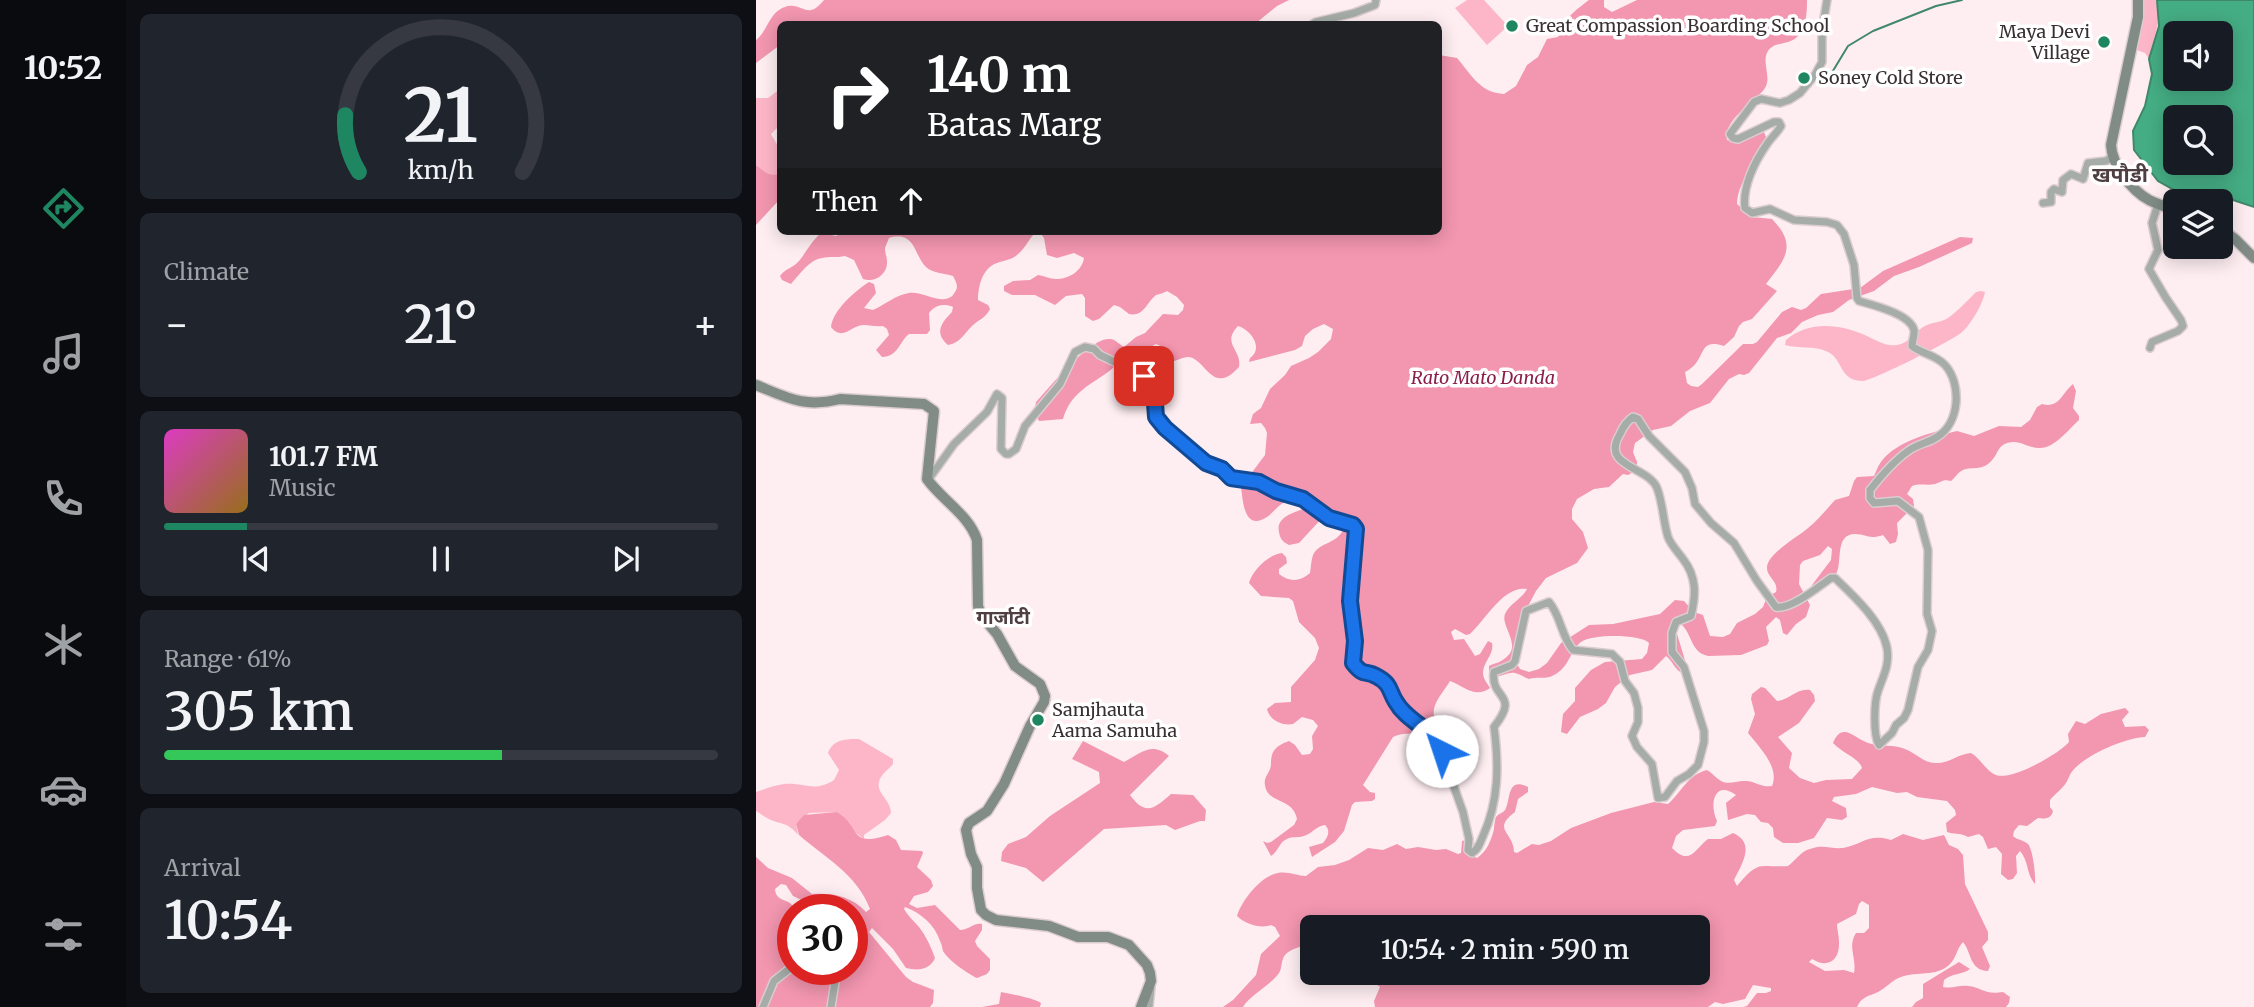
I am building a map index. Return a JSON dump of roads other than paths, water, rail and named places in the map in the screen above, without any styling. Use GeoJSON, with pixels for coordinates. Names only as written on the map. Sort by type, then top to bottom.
{"type":"FeatureCollection","features":[{"type":"Feature","properties":{"kind":"street"},"geometry":{"type":"LineString","coordinates":[[1324,21],[1375,5],[1376,0]]}},
{"type":"Feature","properties":{"kind":"street"},"geometry":{"type":"LineString","coordinates":[[927,478],[954,444],[987,412],[997,394],[1002,398],[1002,449],[1006,454],[1013,452],[1036,410],[1060,384],[1075,352],[1085,347],[1094,349],[1100,355],[1149,381],[1154,390],[1156,417],[1206,463],[1222,469],[1231,478],[1259,482],[1276,491],[1303,499],[1329,518],[1353,525],[1356,529],[1350,601],[1355,641],[1353,663],[1359,670],[1375,675],[1392,689],[1395,702],[1415,722],[1430,731],[1438,742],[1463,812],[1469,839],[1468,850],[1472,853],[1476,851],[1488,824],[1493,805],[1497,758],[1494,727],[1507,706],[1496,688],[1493,672],[1515,662],[1527,611],[1549,602],[1556,610],[1564,637],[1573,650],[1612,654],[1620,662],[1625,681],[1634,693],[1638,708],[1638,722],[1632,736],[1637,747],[1652,764],[1658,797],[1665,797],[1677,781],[1698,765],[1704,732],[1684,667],[1672,652],[1671,646],[1675,622],[1691,616],[1695,588],[1689,569],[1671,545],[1658,489],[1652,480],[1624,464],[1615,450],[1614,444],[1633,417],[1685,472],[1695,505],[1734,542],[1776,607],[1789,606],[1831,578],[1835,578],[1863,606],[1883,635],[1888,661],[1877,694],[1875,728],[1879,745],[1904,718],[1918,667],[1928,650],[1931,638],[1927,589],[1928,550],[1919,517],[1915,512],[1898,501],[1874,503],[1870,498],[1870,490],[1905,453],[1945,431],[1956,403],[1956,385],[1941,362],[1912,346],[1914,333],[1909,323],[1891,312],[1859,301],[1854,265],[1844,234],[1837,225],[1794,220],[1770,209],[1752,213],[1745,208],[1746,193],[1754,166],[1781,126],[1779,122],[1738,139],[1730,134],[1754,102],[1761,99],[1780,103],[1789,100],[1800,93],[1815,75],[1822,62],[1822,31],[1827,0]]}},
{"type":"Feature","properties":{"kind":"street"},"geometry":{"type":"LineString","coordinates":[[2138,0],[2138,17],[2111,145],[2112,158],[2133,187],[2148,200],[2163,206]]}},
{"type":"Feature","properties":{"kind":"street"},"geometry":{"type":"LineString","coordinates":[[2043,203],[2051,202],[2054,190],[2062,192],[2063,180],[2071,174],[2083,178],[2088,163],[2112,158]]}},
{"type":"Feature","properties":{"kind":"street"},"geometry":{"type":"LineString","coordinates":[[2150,348],[2151,342],[2178,331],[2183,326],[2149,269],[2158,250],[2152,223],[2158,204]]}},
{"type":"Feature","properties":{"kind":"street"},"geometry":{"type":"LineString","coordinates":[[2233,238],[2254,258]]}},
{"type":"Feature","properties":{"kind":"street"},"geometry":{"type":"LineString","coordinates":[[756,385],[805,404],[840,399],[929,405],[934,411],[927,478],[974,532],[980,613],[998,634],[1014,666],[1040,684],[1044,693],[1044,702],[1004,784],[987,811],[969,823],[966,830],[977,867],[981,910],[996,920],[1039,924],[1078,937],[1108,937],[1136,951],[1147,965],[1151,981],[1149,1007]]}},
{"type":"Feature","properties":{"kind":"street"},"geometry":{"type":"LineString","coordinates":[[763,1007],[777,979]]}},
{"type":"Feature","properties":{"kind":"street"},"geometry":{"type":"LineString","coordinates":[[1141,1007],[1151,981]]}},
{"type":"Feature","properties":{"kind":"street"},"geometry":{"type":"LineString","coordinates":[[831,1007],[835,985]]}},
{"type":"Feature","properties":{"kind":"waterway"},"geometry":{"type":"LineString","coordinates":[[1825,84],[1848,46],[1873,31],[1936,6],[1962,0]]}},
{"type":"Feature","properties":{"kind":"place","name":"Great Compassion Boarding School"},"geometry":{"type":"Point","coordinates":[1512,26]}},
{"type":"Feature","properties":{"kind":"place","name":"Maya Devi Village"},"geometry":{"type":"Point","coordinates":[2104,42]}},
{"type":"Feature","properties":{"kind":"place","name":"Soney Cold Store"},"geometry":{"type":"Point","coordinates":[1804,78]}},
{"type":"Feature","properties":{"kind":"place","name":"Samjhauta Aama Samuha"},"geometry":{"type":"Point","coordinates":[1038,720]}},
{"type":"Feature","properties":{"kind":"district","name":"खपौडी"},"geometry":{"type":"Point","coordinates":[2120,175]}},
{"type":"Feature","properties":{"kind":"district","name":"गार्जाटी"},"geometry":{"type":"Point","coordinates":[1003,617]}},
{"type":"Feature","properties":{"kind":"park label","name":"Rato Mato Danda"},"geometry":{"type":"Point","coordinates":[1483,378]}}]}
